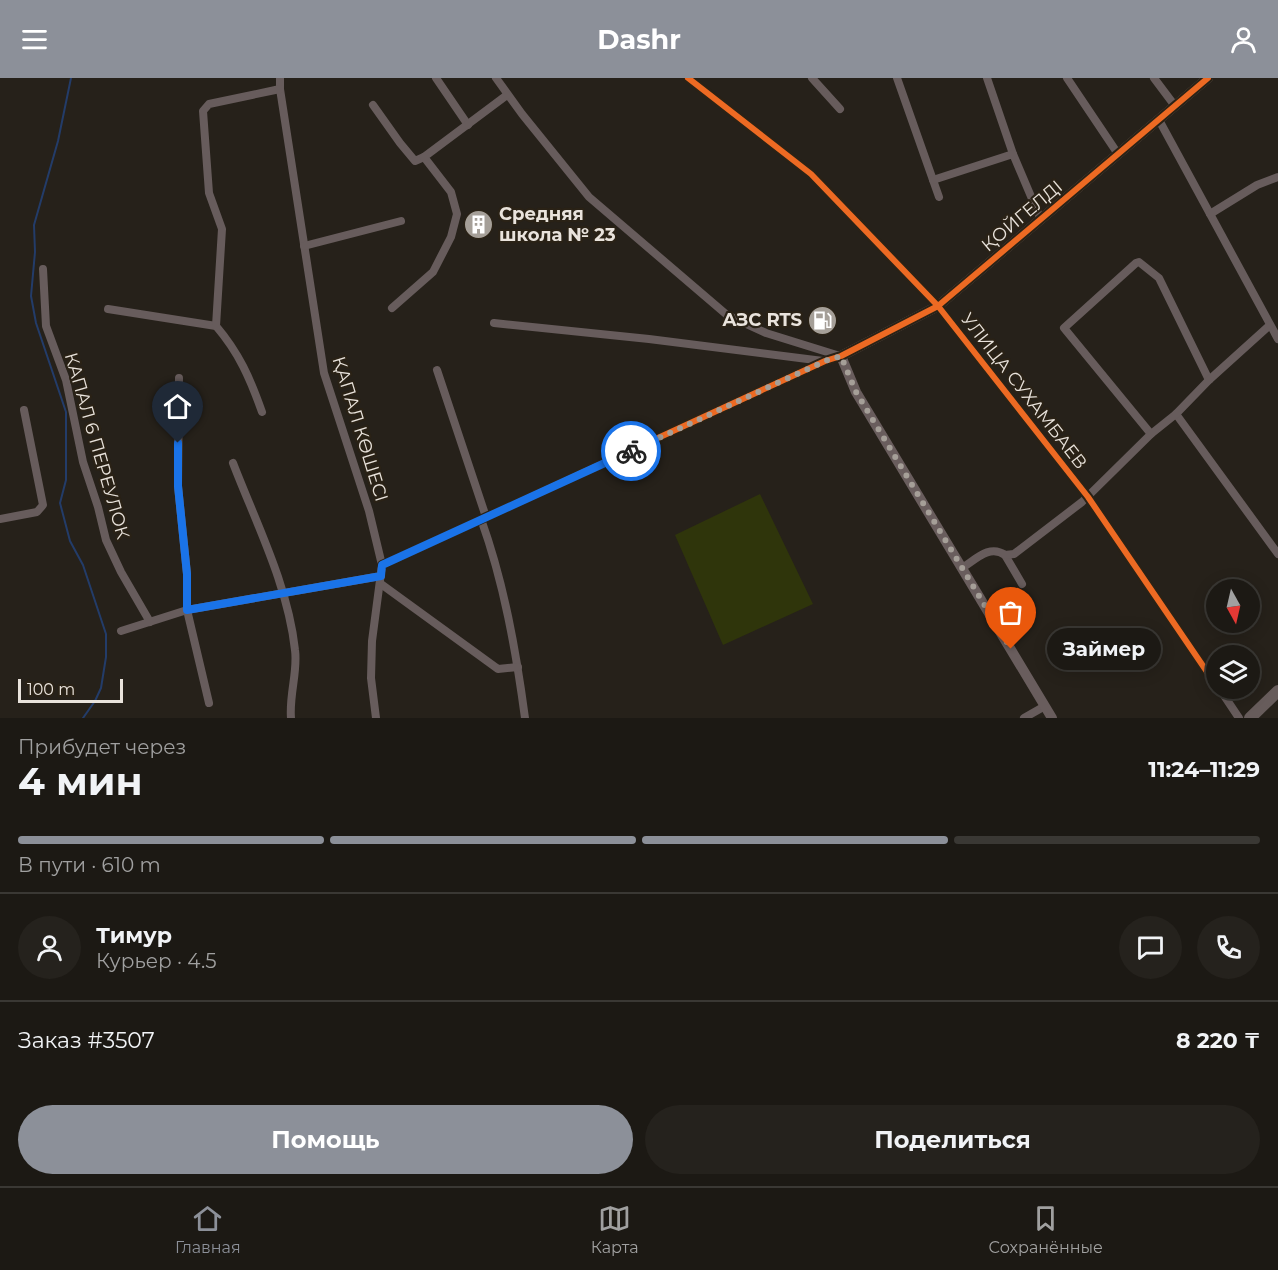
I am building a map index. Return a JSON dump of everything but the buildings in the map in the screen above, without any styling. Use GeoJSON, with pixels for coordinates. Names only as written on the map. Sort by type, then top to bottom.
{"type":"FeatureCollection","features":[{"type":"Feature","properties":{"kind":"main road"},"geometry":{"type":"LineString","coordinates":[[1250,718],[1278,691]]}},
{"type":"Feature","properties":{"kind":"street","name":"ҚАПАЛ КӨШЕСІ"},"geometry":{"type":"LineString","coordinates":[[280,78],[324,373],[369,511],[382,565],[372,641],[371,678],[376,718]]}},
{"type":"Feature","properties":{"kind":"street"},"geometry":{"type":"LineString","coordinates":[[436,78],[468,125]]}},
{"type":"Feature","properties":{"kind":"street"},"geometry":{"type":"LineString","coordinates":[[496,78],[507,95],[589,197],[727,315],[766,333],[841,356]]}},
{"type":"Feature","properties":{"kind":"street","name":"УЛИЦА СУХАМБАЕВ"},"geometry":{"type":"LineString","coordinates":[[688,78],[811,174],[938,306],[1088,497],[1206,670]]}},
{"type":"Feature","properties":{"kind":"street"},"geometry":{"type":"LineString","coordinates":[[812,78],[840,109]]}},
{"type":"Feature","properties":{"kind":"street"},"geometry":{"type":"LineString","coordinates":[[897,78],[939,198]]}},
{"type":"Feature","properties":{"kind":"street"},"geometry":{"type":"LineString","coordinates":[[987,78],[1013,154],[1041,220]]}},
{"type":"Feature","properties":{"kind":"street"},"geometry":{"type":"LineString","coordinates":[[1067,78],[1118,154]]}},
{"type":"Feature","properties":{"kind":"street"},"geometry":{"type":"LineString","coordinates":[[1155,78],[1175,106]]}},
{"type":"Feature","properties":{"kind":"street","name":"ҚОЙГЕЛДІ"},"geometry":{"type":"LineString","coordinates":[[841,356],[938,306],[1208,78]]}},
{"type":"Feature","properties":{"kind":"street"},"geometry":{"type":"LineString","coordinates":[[216,326],[222,229],[209,193],[203,111],[208,104],[280,89]]}},
{"type":"Feature","properties":{"kind":"street"},"geometry":{"type":"LineString","coordinates":[[373,105],[415,161],[424,157],[507,95]]}},
{"type":"Feature","properties":{"kind":"street"},"geometry":{"type":"LineString","coordinates":[[1159,120],[1278,339]]}},
{"type":"Feature","properties":{"kind":"street"},"geometry":{"type":"LineString","coordinates":[[933,180],[1013,154]]}},
{"type":"Feature","properties":{"kind":"street"},"geometry":{"type":"LineString","coordinates":[[392,308],[433,272],[451,237],[457,214],[451,192],[424,157]]}},
{"type":"Feature","properties":{"kind":"street"},"geometry":{"type":"LineString","coordinates":[[1210,214],[1257,185],[1278,177]]}},
{"type":"Feature","properties":{"kind":"street"},"geometry":{"type":"LineString","coordinates":[[304,246],[401,221]]}},
{"type":"Feature","properties":{"kind":"street"},"geometry":{"type":"LineString","coordinates":[[1151,434],[1064,328],[1136,263],[1139,262],[1159,278],[1209,380]]}},
{"type":"Feature","properties":{"kind":"street","name":"КАПАЛ 6 ПЕРЕУЛОК"},"geometry":{"type":"LineString","coordinates":[[43,269],[46,326],[66,380],[83,462],[106,540],[121,572],[150,622]]}},
{"type":"Feature","properties":{"kind":"street"},"geometry":{"type":"LineString","coordinates":[[108,309],[216,326],[230,342],[247,370],[262,412]]}},
{"type":"Feature","properties":{"kind":"street"},"geometry":{"type":"LineString","coordinates":[[494,323],[825,361]]}},
{"type":"Feature","properties":{"kind":"street"},"geometry":{"type":"LineString","coordinates":[[1005,555],[1014,554],[1088,497],[1151,434],[1176,414],[1209,380],[1270,325]]}},
{"type":"Feature","properties":{"kind":"street"},"geometry":{"type":"LineString","coordinates":[[382,565],[825,361],[841,356]]}},
{"type":"Feature","properties":{"kind":"street"},"geometry":{"type":"LineString","coordinates":[[841,356],[856,392],[1052,718]]}},
{"type":"Feature","properties":{"kind":"street"},"geometry":{"type":"LineString","coordinates":[[437,370],[493,553],[518,667],[525,718]]}},
{"type":"Feature","properties":{"kind":"street"},"geometry":{"type":"LineString","coordinates":[[179,378],[178,486],[187,574],[187,610],[209,703]]}},
{"type":"Feature","properties":{"kind":"street"},"geometry":{"type":"LineString","coordinates":[[0,519],[38,512],[44,505],[24,410]]}},
{"type":"Feature","properties":{"kind":"street"},"geometry":{"type":"LineString","coordinates":[[1176,414],[1278,554]]}},
{"type":"Feature","properties":{"kind":"street"},"geometry":{"type":"LineString","coordinates":[[233,463],[284,594],[296,652],[290,704],[291,718]]}},
{"type":"Feature","properties":{"kind":"street"},"geometry":{"type":"LineString","coordinates":[[962,568],[990,550],[999,550],[1005,555],[1022,584]]}},
{"type":"Feature","properties":{"kind":"street"},"geometry":{"type":"LineString","coordinates":[[121,631],[187,610],[381,580],[498,669],[518,667]]}},
{"type":"Feature","properties":{"kind":"street"},"geometry":{"type":"LineString","coordinates":[[1226,699],[1239,718]]}},
{"type":"Feature","properties":{"kind":"street"},"geometry":{"type":"LineString","coordinates":[[1024,718],[1045,706]]}},
{"type":"Feature","properties":{"kind":"green space"},"geometry":{"type":"Polygon","coordinates":[[[760,494],[813,604],[723,645],[675,535],[760,494]]]}},
{"type":"Feature","properties":{"kind":"waterway"},"geometry":{"type":"LineString","coordinates":[[71,78],[58,141],[34,225],[35,252],[31,296],[36,323],[66,412],[66,480],[60,503],[70,541],[83,565],[106,634],[106,657],[101,688],[83,718]]}},
{"type":"Feature","properties":{"kind":"cycle path"},"geometry":{"type":"LineString","coordinates":[[688,78],[811,174],[938,306],[1088,497],[1206,670]]}},
{"type":"Feature","properties":{"kind":"cycle path"},"geometry":{"type":"LineString","coordinates":[[382,565],[825,361],[841,356],[938,306],[1208,78]]}},
{"type":"Feature","properties":{"kind":"way so far"},"geometry":{"type":"LineString","coordinates":[[631,451],[825,361],[841,356],[856,392],[1011,649]]}},
{"type":"Feature","properties":{"kind":"place","name":"Средняя школа № 23"},"geometry":{"type":"Point","coordinates":[478,224]}},
{"type":"Feature","properties":{"kind":"place","name":"АЗС RTS"},"geometry":{"type":"Point","coordinates":[823,320]}},
{"type":"Feature","properties":{"kind":"place","name":"Займер"},"geometry":{"type":"Point","coordinates":[1011,649]}},
{"type":"Feature","properties":{"kind":"route"},"geometry":{"type":"LineString","coordinates":[[178,443],[178,486],[187,574],[187,610],[381,576],[382,565],[631,451]]}}]}
